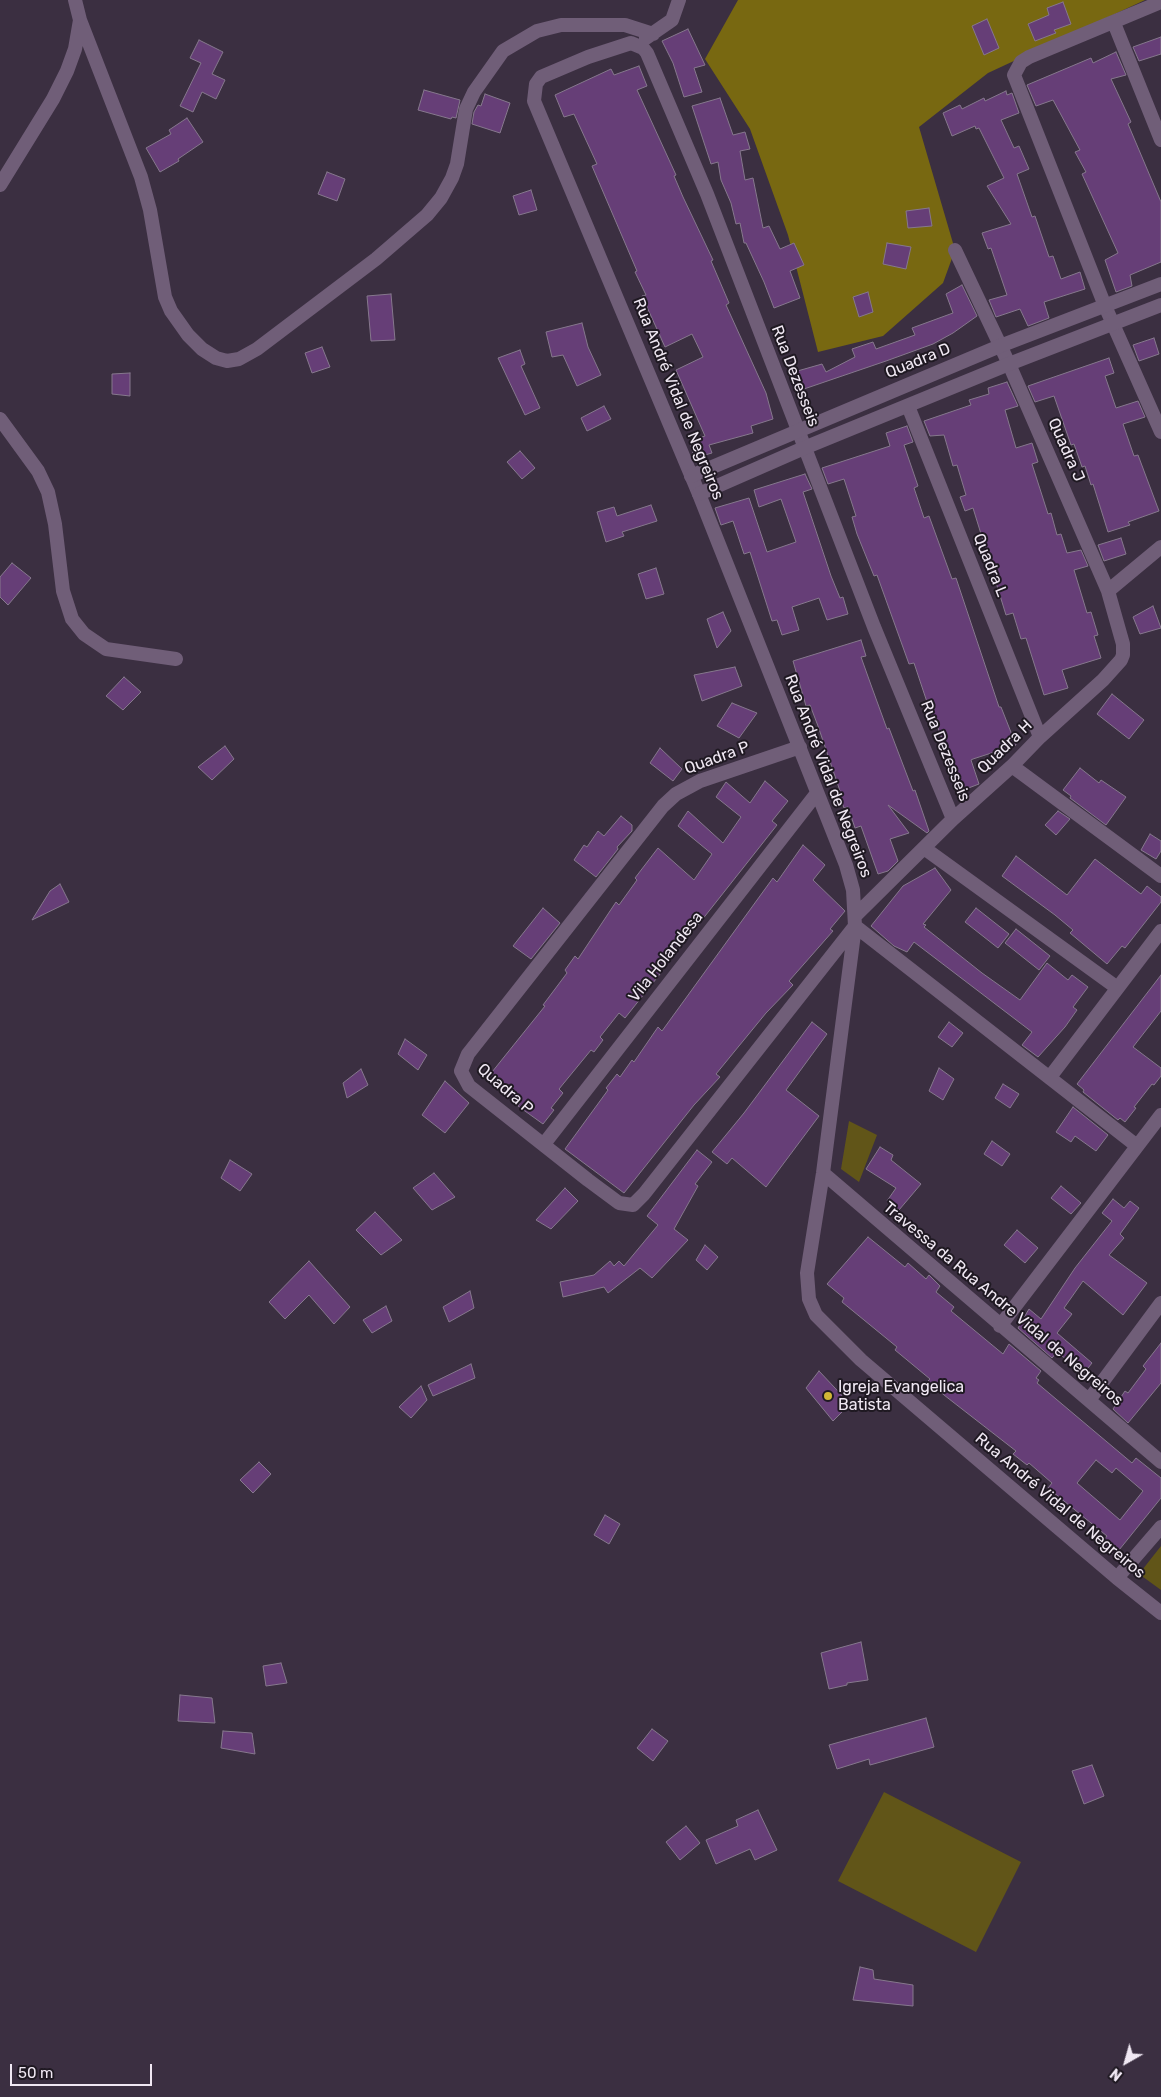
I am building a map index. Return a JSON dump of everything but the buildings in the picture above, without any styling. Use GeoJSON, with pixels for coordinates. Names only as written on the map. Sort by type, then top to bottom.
{"type":"FeatureCollection","features":[{"type":"Feature","properties":{"kind":"street"},"geometry":{"type":"LineString","coordinates":[[75,0],[80,20],[140,178],[150,210],[165,297],[171,311],[188,335],[202,349],[216,358],[227,361],[239,359],[257,349],[376,259],[427,215],[441,198],[452,178],[457,164],[466,109],[474,92],[503,51],[538,31],[561,25],[625,26],[653,34]]}},
{"type":"Feature","properties":{"kind":"street"},"geometry":{"type":"LineString","coordinates":[[638,44],[672,20],[679,0]]}},
{"type":"Feature","properties":{"kind":"street"},"geometry":{"type":"LineString","coordinates":[[1161,2],[1030,57],[1021,62],[1014,75],[1105,306],[1161,432]]}},
{"type":"Feature","properties":{"kind":"street"},"geometry":{"type":"LineString","coordinates":[[0,185],[67,71],[75,50],[80,20]]}},
{"type":"Feature","properties":{"kind":"street"},"geometry":{"type":"LineString","coordinates":[[1114,23],[1161,140]]}},
{"type":"Feature","properties":{"kind":"street","name":"Rua André Vidal de Negreiros"},"geometry":{"type":"LineString","coordinates":[[638,44],[632,43],[588,56],[541,77],[536,84],[534,101],[699,494],[846,865],[853,890],[855,920],[823,1173],[807,1273],[809,1299],[816,1316],[861,1360],[1117,1578],[1161,1613]]}},
{"type":"Feature","properties":{"kind":"street","name":"Rua Dezesseis"},"geometry":{"type":"LineString","coordinates":[[638,44],[648,53],[654,66],[707,194],[804,448],[954,819]]}},
{"type":"Feature","properties":{"kind":"street","name":"Quadra J"},"geometry":{"type":"LineString","coordinates":[[955,250],[1009,364],[1108,591],[1123,644],[1121,660],[1115,668]]}},
{"type":"Feature","properties":{"kind":"street","name":"Quadra D"},"geometry":{"type":"LineString","coordinates":[[691,476],[1000,346],[1161,284]]}},
{"type":"Feature","properties":{"kind":"street"},"geometry":{"type":"LineString","coordinates":[[699,494],[804,448],[1009,364],[1161,305]]}},
{"type":"Feature","properties":{"kind":"street","name":"Quadra L"},"geometry":{"type":"LineString","coordinates":[[908,406],[1040,737]]}},
{"type":"Feature","properties":{"kind":"street"},"geometry":{"type":"LineString","coordinates":[[0,419],[38,471],[48,492],[55,524],[63,591],[72,619],[84,634],[106,649],[176,659]]}},
{"type":"Feature","properties":{"kind":"street"},"geometry":{"type":"LineString","coordinates":[[1108,591],[1161,547]]}},
{"type":"Feature","properties":{"kind":"street","name":"Quadra H"},"geometry":{"type":"LineString","coordinates":[[855,920],[924,848],[1115,668]]}},
{"type":"Feature","properties":{"kind":"street","name":"Quadra P"},"geometry":{"type":"LineString","coordinates":[[800,747],[700,781],[676,794],[663,806],[468,1054],[461,1071],[469,1086],[619,1203],[633,1205],[855,920]]}},
{"type":"Feature","properties":{"kind":"street"},"geometry":{"type":"LineString","coordinates":[[1012,766],[1161,876]]}},
{"type":"Feature","properties":{"kind":"street","name":"Vila Holandesa"},"geometry":{"type":"LineString","coordinates":[[544,1144],[816,793]]}},
{"type":"Feature","properties":{"kind":"street"},"geometry":{"type":"LineString","coordinates":[[924,848],[1116,987]]}},
{"type":"Feature","properties":{"kind":"street"},"geometry":{"type":"LineString","coordinates":[[855,920],[1138,1146]]}},
{"type":"Feature","properties":{"kind":"street"},"geometry":{"type":"LineString","coordinates":[[1050,1076],[1116,987],[1161,931]]}},
{"type":"Feature","properties":{"kind":"street"},"geometry":{"type":"LineString","coordinates":[[1000,1326],[1161,1116]]}},
{"type":"Feature","properties":{"kind":"street","name":"Travessa da Rua Andre Vidal de Negreiros"},"geometry":{"type":"LineString","coordinates":[[823,1173],[1161,1462]]}},
{"type":"Feature","properties":{"kind":"street"},"geometry":{"type":"LineString","coordinates":[[1088,1400],[1161,1303]]}},
{"type":"Feature","properties":{"kind":"street"},"geometry":{"type":"LineString","coordinates":[[1117,1578],[1161,1527]]}},
{"type":"Feature","properties":{"kind":"shaded area"},"geometry":{"type":"Polygon","coordinates":[[[738,0],[1145,0],[988,73],[919,127],[955,250],[943,283],[883,336],[818,352],[788,235],[750,129],[705,59],[738,0]]]}},
{"type":"Feature","properties":{"kind":"shaded area"},"geometry":{"type":"Polygon","coordinates":[[[849,1121],[877,1135],[859,1182],[841,1169],[849,1121]]]}},
{"type":"Feature","properties":{"kind":"shaded area"},"geometry":{"type":"Polygon","coordinates":[[[1161,1546],[1161,1590],[1139,1574],[1161,1546]]]}},
{"type":"Feature","properties":{"kind":"shaded area"},"geometry":{"type":"Polygon","coordinates":[[[884,1792],[1021,1862],[976,1952],[838,1881],[884,1792]]]}},
{"type":"Feature","properties":{"kind":"place","name":"Igreja Evangelica Batista"},"geometry":{"type":"Point","coordinates":[828,1396]}}]}
